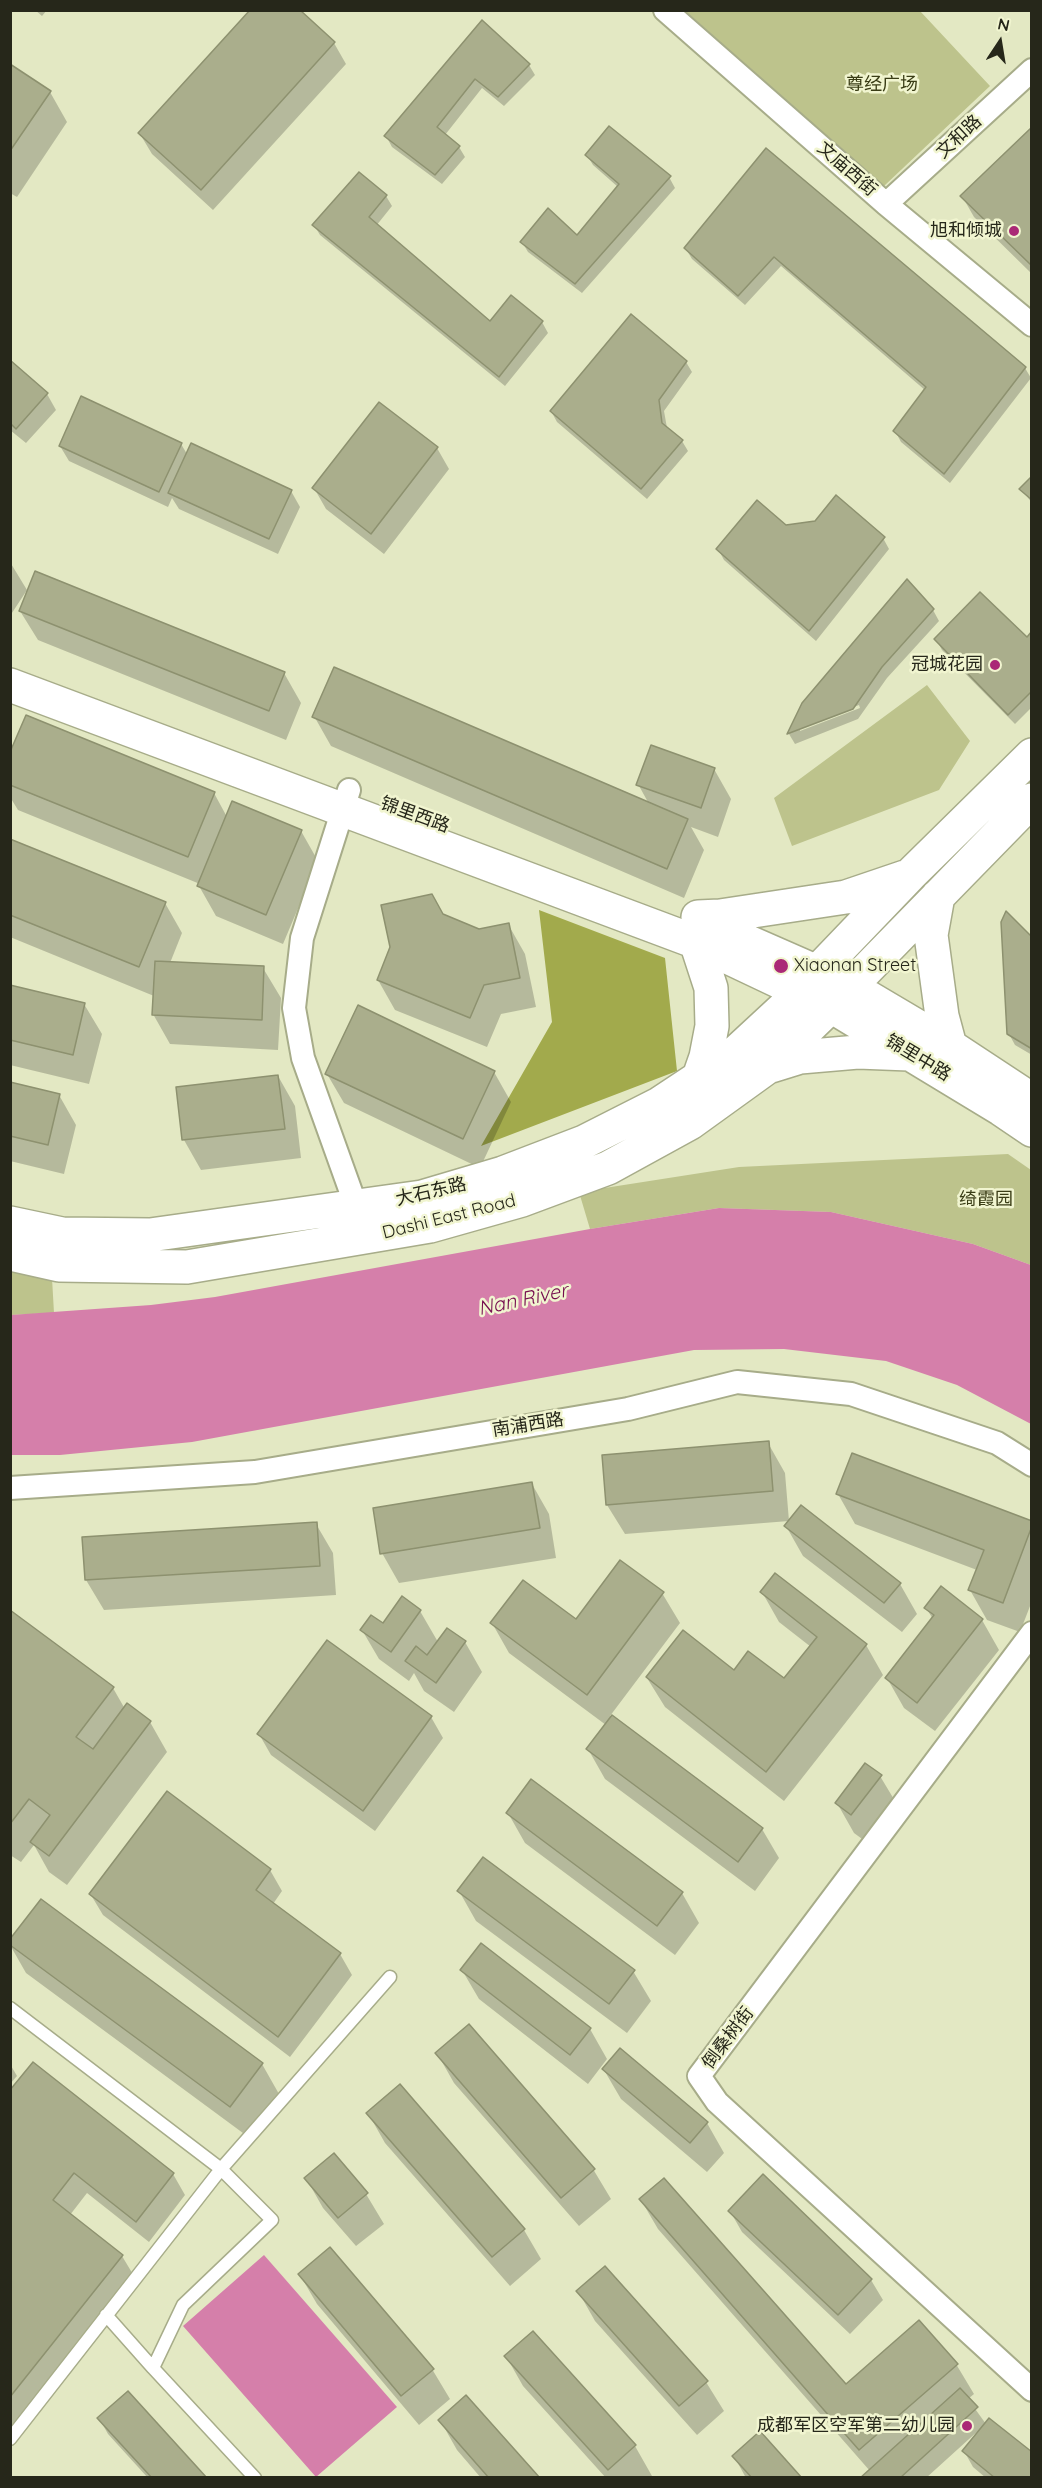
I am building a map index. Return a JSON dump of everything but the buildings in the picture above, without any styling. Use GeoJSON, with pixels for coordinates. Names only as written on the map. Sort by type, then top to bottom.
{"type":"FeatureCollection","features":[{"type":"Feature","properties":{"kind":"main road","name":"锦里西路"},"geometry":{"type":"LineString","coordinates":[[10,662],[199,736],[346,800]]}},
{"type":"Feature","properties":{"kind":"main road","name":"锦里西路"},"geometry":{"type":"LineString","coordinates":[[10,685],[346,800],[693,930],[809,982]]}},
{"type":"Feature","properties":{"kind":"main road"},"geometry":{"type":"LineString","coordinates":[[809,982],[910,875],[1032,755]]}},
{"type":"Feature","properties":{"kind":"main road"},"geometry":{"type":"LineString","coordinates":[[840,996],[1032,800]]}},
{"type":"Feature","properties":{"kind":"main road"},"geometry":{"type":"LineString","coordinates":[[698,1080],[706,1057],[712,1026],[711,988],[693,930],[720,916],[846,897],[910,875]]}},
{"type":"Feature","properties":{"kind":"main road"},"geometry":{"type":"LineString","coordinates":[[938,896],[931,935],[942,1016],[950,1046]]}},
{"type":"Feature","properties":{"kind":"main road","name":"大石东路"},"geometry":{"type":"LineString","coordinates":[[10,1223],[62,1234],[150,1235],[422,1197],[503,1173],[584,1142],[659,1104],[698,1080],[733,1055],[809,982]]}},
{"type":"Feature","properties":{"kind":"main road","name":"锦里中路"},"geometry":{"type":"LineString","coordinates":[[809,982],[950,1046],[1032,1100]]}},
{"type":"Feature","properties":{"kind":"main road","name":"锦里中路"},"geometry":{"type":"LineString","coordinates":[[840,996],[911,1054],[1032,1130]]}},
{"type":"Feature","properties":{"kind":"main road","name":"Dashi East Road"},"geometry":{"type":"LineString","coordinates":[[10,1254],[59,1265],[187,1267],[430,1226],[522,1200],[608,1168],[690,1123],[769,1066],[840,996]]}},
{"type":"Feature","properties":{"kind":"main road"},"geometry":{"type":"LineString","coordinates":[[769,1066],[800,1057],[858,1052],[911,1054]]}},
{"type":"Feature","properties":{"kind":"street","name":"文庙西街"},"geometry":{"type":"LineString","coordinates":[[665,10],[886,204],[1032,325]]}},
{"type":"Feature","properties":{"kind":"street","name":"文和路"},"geometry":{"type":"LineString","coordinates":[[886,204],[1032,70]]}},
{"type":"Feature","properties":{"kind":"street"},"geometry":{"type":"LineString","coordinates":[[346,800],[302,938],[294,1008],[303,1058],[356,1206]]}},
{"type":"Feature","properties":{"kind":"street","name":"南浦西路"},"geometry":{"type":"LineString","coordinates":[[10,1488],[255,1472],[628,1409],[737,1382],[851,1394],[997,1443],[1032,1465]]}},
{"type":"Feature","properties":{"kind":"street","name":"倒桑树街"},"geometry":{"type":"LineString","coordinates":[[1032,1633],[699,2076],[717,2102],[1032,2390]]}},
{"type":"Feature","properties":{"kind":"lane"},"geometry":{"type":"LineString","coordinates":[[10,2439],[220,2169],[390,1977]]}},
{"type":"Feature","properties":{"kind":"lane"},"geometry":{"type":"LineString","coordinates":[[10,2008],[220,2169],[272,2220],[183,2305],[153,2368]]}},
{"type":"Feature","properties":{"kind":"lane"},"geometry":{"type":"LineString","coordinates":[[106,2315],[255,2478]]}},
{"type":"Feature","properties":{"kind":"green space","name":"尊经广场"},"geometry":{"type":"Polygon","coordinates":[[[685,11],[920,11],[990,86],[884,186],[685,11]]]}},
{"type":"Feature","properties":{"kind":"green space"},"geometry":{"type":"Polygon","coordinates":[[[927,685],[970,741],[939,790],[792,846],[774,798],[927,685]]]}},
{"type":"Feature","properties":{"kind":"green space"},"geometry":{"type":"Polygon","coordinates":[[[539,910],[665,958],[677,1071],[481,1146],[552,1022],[539,910]]]}},
{"type":"Feature","properties":{"kind":"green space","name":"绮霞园"},"geometry":{"type":"Polygon","coordinates":[[[1008,1154],[1031,1170],[1031,1265],[973,1244],[831,1212],[719,1208],[590,1229],[579,1192],[739,1167],[1008,1154]]]}},
{"type":"Feature","properties":{"kind":"green space"},"geometry":{"type":"Polygon","coordinates":[[[10,1269],[52,1278],[54,1313],[11,1315],[10,1269]]]}},
{"type":"Feature","properties":{"kind":"water","name":"Nan River"},"geometry":{"type":"Polygon","coordinates":[[[719,1208],[831,1212],[973,1244],[1031,1265],[1031,1424],[957,1385],[886,1361],[784,1349],[694,1350],[192,1442],[60,1455],[11,1455],[11,1315],[151,1305],[215,1297],[719,1208]]]}},
{"type":"Feature","properties":{"kind":"water"},"geometry":{"type":"Polygon","coordinates":[[[264,2255],[397,2407],[316,2477],[183,2326],[264,2255]]]}},
{"type":"Feature","properties":{"kind":"place","name":"旭和倾城"},"geometry":{"type":"Point","coordinates":[1014,231]}},
{"type":"Feature","properties":{"kind":"place","name":"冠城花园"},"geometry":{"type":"Point","coordinates":[995,665]}},
{"type":"Feature","properties":{"kind":"place","name":"Xiaonan Street"},"geometry":{"type":"Point","coordinates":[781,966]}},
{"type":"Feature","properties":{"kind":"place","name":"成都军区空军第二幼儿园"},"geometry":{"type":"Point","coordinates":[967,2426]}}]}
